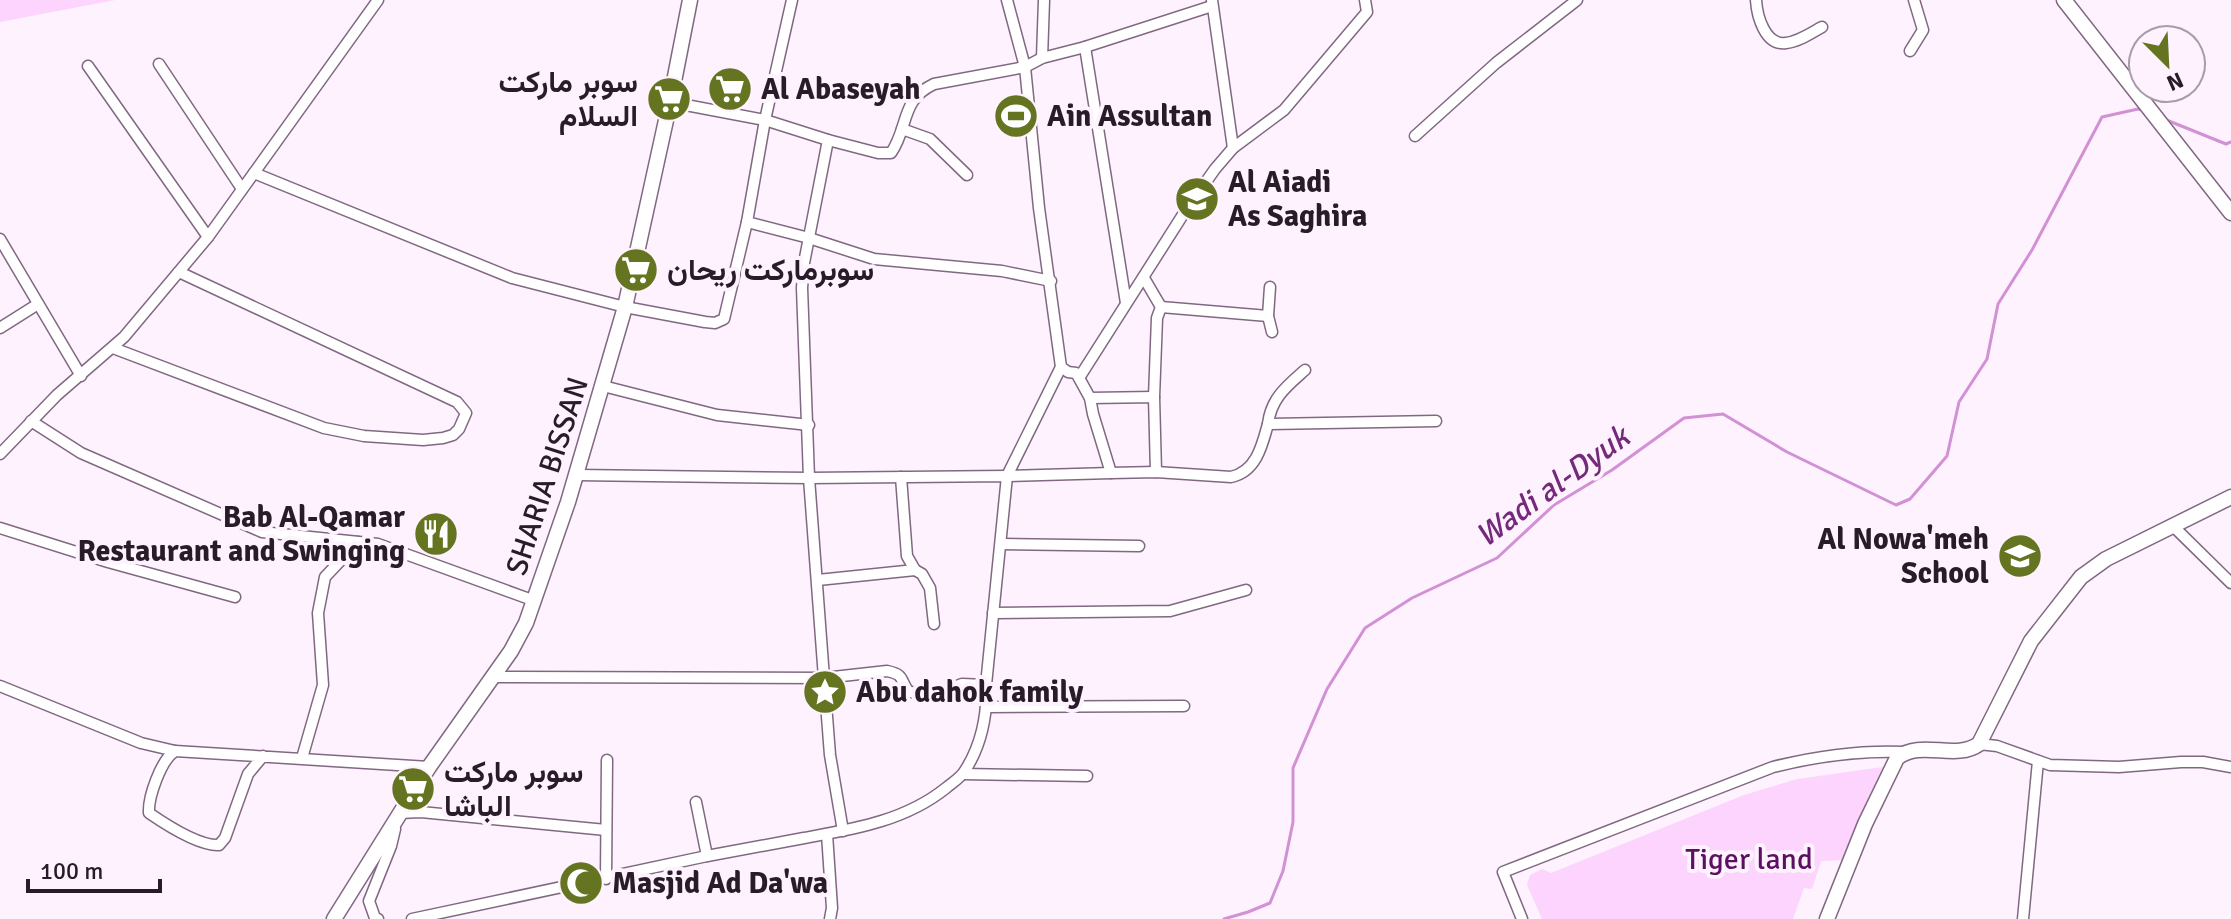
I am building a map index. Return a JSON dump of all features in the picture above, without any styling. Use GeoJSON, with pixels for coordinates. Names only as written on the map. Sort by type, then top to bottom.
{"type":"FeatureCollection","features":[{"type":"Feature","properties":{"kind":"street"},"geometry":{"type":"LineString","coordinates":[[0,454],[57,395],[124,337],[179,272],[208,237],[378,0]]}},
{"type":"Feature","properties":{"kind":"street","name":"SHARIA BISSAN"},"geometry":{"type":"LineString","coordinates":[[334,919],[429,767],[493,677],[526,623],[535,601],[625,307],[690,0]]}},
{"type":"Feature","properties":{"kind":"street"},"geometry":{"type":"LineString","coordinates":[[254,173],[512,278],[625,307],[705,322],[721,322],[747,222],[765,120],[792,0]]}},
{"type":"Feature","properties":{"kind":"street"},"geometry":{"type":"LineString","coordinates":[[412,919],[890,819],[913,810],[939,794],[963,774],[977,746],[988,707],[986,685],[1007,476],[1061,367],[1039,208],[1025,67],[1007,0]]}},
{"type":"Feature","properties":{"kind":"street"},"geometry":{"type":"LineString","coordinates":[[1042,58],[1044,0]]}},
{"type":"Feature","properties":{"kind":"street"},"geometry":{"type":"LineString","coordinates":[[1365,0],[1367,12]]}},
{"type":"Feature","properties":{"kind":"street"},"geometry":{"type":"LineString","coordinates":[[1079,378],[1197,194],[1233,148],[1284,110],[1377,0]]}},
{"type":"Feature","properties":{"kind":"street"},"geometry":{"type":"LineString","coordinates":[[1415,136],[1496,63],[1577,0]]}},
{"type":"Feature","properties":{"kind":"street"},"geometry":{"type":"LineString","coordinates":[[1756,0],[1761,25],[1778,42],[1793,41],[1822,27]]}},
{"type":"Feature","properties":{"kind":"street"},"geometry":{"type":"LineString","coordinates":[[1910,51],[1923,30],[1914,0]]}},
{"type":"Feature","properties":{"kind":"street"},"geometry":{"type":"LineString","coordinates":[[2064,0],[2231,213]]}},
{"type":"Feature","properties":{"kind":"street"},"geometry":{"type":"LineString","coordinates":[[670,102],[765,120],[828,140],[878,153],[891,153],[908,108],[914,97],[925,88],[1025,67],[1042,58],[1085,47],[1212,3],[1233,148]]}},
{"type":"Feature","properties":{"kind":"street"},"geometry":{"type":"LineString","coordinates":[[1085,47],[1126,303]]}},
{"type":"Feature","properties":{"kind":"street"},"geometry":{"type":"LineString","coordinates":[[159,64],[242,189]]}},
{"type":"Feature","properties":{"kind":"street"},"geometry":{"type":"LineString","coordinates":[[88,66],[208,237]]}},
{"type":"Feature","properties":{"kind":"street"},"geometry":{"type":"LineString","coordinates":[[902,129],[930,139],[967,175]]}},
{"type":"Feature","properties":{"kind":"street"},"geometry":{"type":"LineString","coordinates":[[828,140],[804,263],[801,307],[809,425],[809,478],[830,755],[843,831]]}},
{"type":"Feature","properties":{"kind":"street"},"geometry":{"type":"LineString","coordinates":[[747,222],[874,259],[1002,271],[1051,281]]}},
{"type":"Feature","properties":{"kind":"street"},"geometry":{"type":"LineString","coordinates":[[0,239],[81,376]]}},
{"type":"Feature","properties":{"kind":"street"},"geometry":{"type":"LineString","coordinates":[[113,348],[324,428],[364,436],[423,440],[453,435],[464,421],[466,413],[457,402],[179,272]]}},
{"type":"Feature","properties":{"kind":"street"},"geometry":{"type":"LineString","coordinates":[[1144,278],[1161,307]]}},
{"type":"Feature","properties":{"kind":"street"},"geometry":{"type":"LineString","coordinates":[[1270,287],[1268,316],[1272,332]]}},
{"type":"Feature","properties":{"kind":"street"},"geometry":{"type":"LineString","coordinates":[[0,328],[38,304]]}},
{"type":"Feature","properties":{"kind":"street"},"geometry":{"type":"LineString","coordinates":[[1161,307],[1268,316]]}},
{"type":"Feature","properties":{"kind":"street"},"geometry":{"type":"LineString","coordinates":[[1156,472],[1154,397],[1157,318],[1161,307]]}},
{"type":"Feature","properties":{"kind":"street"},"geometry":{"type":"LineString","coordinates":[[1061,367],[1076,373],[1090,398],[1111,473]]}},
{"type":"Feature","properties":{"kind":"street"},"geometry":{"type":"LineString","coordinates":[[576,475],[809,478],[1156,472],[1231,477],[1249,470],[1263,441],[1274,400],[1305,370]]}},
{"type":"Feature","properties":{"kind":"street"},"geometry":{"type":"LineString","coordinates":[[603,386],[717,415],[809,425]]}},
{"type":"Feature","properties":{"kind":"street"},"geometry":{"type":"LineString","coordinates":[[1090,398],[1154,397]]}},
{"type":"Feature","properties":{"kind":"street"},"geometry":{"type":"LineString","coordinates":[[31,421],[81,453],[262,532],[378,544],[535,601]]}},
{"type":"Feature","properties":{"kind":"street"},"geometry":{"type":"LineString","coordinates":[[1268,424],[1436,421]]}},
{"type":"Feature","properties":{"kind":"street"},"geometry":{"type":"LineString","coordinates":[[901,477],[907,556],[930,588],[934,624]]}},
{"type":"Feature","properties":{"kind":"street"},"geometry":{"type":"LineString","coordinates":[[1522,919],[1503,872],[1773,767],[1811,757],[1878,751],[1968,750],[1979,744],[2031,641],[2081,577],[2106,559],[2231,497]]}},
{"type":"Feature","properties":{"kind":"street"},"geometry":{"type":"LineString","coordinates":[[2173,526],[2231,583]]}},
{"type":"Feature","properties":{"kind":"street"},"geometry":{"type":"LineString","coordinates":[[0,528],[235,597]]}},
{"type":"Feature","properties":{"kind":"street"},"geometry":{"type":"LineString","coordinates":[[302,758],[323,685],[318,613],[325,577],[358,542]]}},
{"type":"Feature","properties":{"kind":"street"},"geometry":{"type":"LineString","coordinates":[[1001,544],[1139,546]]}},
{"type":"Feature","properties":{"kind":"street"},"geometry":{"type":"LineString","coordinates":[[818,580],[915,570]]}},
{"type":"Feature","properties":{"kind":"street"},"geometry":{"type":"LineString","coordinates":[[993,613],[1170,611],[1246,590]]}},
{"type":"Feature","properties":{"kind":"street"},"geometry":{"type":"LineString","coordinates":[[493,677],[824,678],[887,671],[898,673],[909,692],[915,693],[946,690],[962,684],[986,685]]}},
{"type":"Feature","properties":{"kind":"street"},"geometry":{"type":"LineString","coordinates":[[0,686],[141,743],[175,751],[429,767]]}},
{"type":"Feature","properties":{"kind":"street"},"geometry":{"type":"LineString","coordinates":[[988,707],[1184,706]]}},
{"type":"Feature","properties":{"kind":"street"},"geometry":{"type":"LineString","coordinates":[[1979,744],[1997,746],[2050,765],[2119,767],[2203,762],[2231,767]]}},
{"type":"Feature","properties":{"kind":"street"},"geometry":{"type":"LineString","coordinates":[[175,751],[169,755],[158,776],[149,802],[149,813],[210,845],[219,845],[225,838],[248,774],[263,756]]}},
{"type":"Feature","properties":{"kind":"street"},"geometry":{"type":"LineString","coordinates":[[1827,919],[1865,824],[1897,758],[1905,752]]}},
{"type":"Feature","properties":{"kind":"street"},"geometry":{"type":"LineString","coordinates":[[606,879],[607,760]]}},
{"type":"Feature","properties":{"kind":"street"},"geometry":{"type":"LineString","coordinates":[[2023,919],[2038,761]]}},
{"type":"Feature","properties":{"kind":"street"},"geometry":{"type":"LineString","coordinates":[[963,774],[1087,776]]}},
{"type":"Feature","properties":{"kind":"street"},"geometry":{"type":"LineString","coordinates":[[696,802],[707,856]]}},
{"type":"Feature","properties":{"kind":"street"},"geometry":{"type":"LineString","coordinates":[[378,919],[369,901],[391,846],[400,813],[421,812],[606,830]]}},
{"type":"Feature","properties":{"kind":"street"},"geometry":{"type":"LineString","coordinates":[[827,834],[830,919]]}},
{"type":"Feature","properties":{"kind":"green space"},"geometry":{"type":"Polygon","coordinates":[[[0,0],[115,0],[0,22],[0,0]]]}},
{"type":"Feature","properties":{"kind":"green space","name":"Tiger land"},"geometry":{"type":"Polygon","coordinates":[[[1883,767],[1885,774],[1846,860],[1821,861],[1812,889],[1804,888],[1793,919],[1542,919],[1527,885],[1530,875],[1542,869],[1551,873],[1744,795],[1797,779],[1883,767]]]}},
{"type":"Feature","properties":{"kind":"waterway","name":"Wadi al-Dyuk"},"geometry":{"type":"LineString","coordinates":[[1224,919],[1270,903],[1283,871],[1293,822],[1293,768],[1327,689],[1365,628],[1412,598],[1497,558],[1554,505],[1612,470],[1684,418],[1723,414],[1787,452],[1896,505],[1910,499],[1947,456],[1959,402],[1987,359],[1998,304],[2032,250],[2102,117],[2142,110]]}},
{"type":"Feature","properties":{"kind":"waterway","name":"Wadi al-Dyuk"},"geometry":{"type":"LineString","coordinates":[[2164,119],[2226,144],[2231,142]]}},
{"type":"Feature","properties":{"kind":"place","name":"Al Abaseyah"},"geometry":{"type":"Point","coordinates":[730,89]}},
{"type":"Feature","properties":{"kind":"place","name":"سوبر ماركت السلام"},"geometry":{"type":"Point","coordinates":[669,99]}},
{"type":"Feature","properties":{"kind":"place","name":"Ain Assultan"},"geometry":{"type":"Point","coordinates":[1016,116]}},
{"type":"Feature","properties":{"kind":"place","name":"Al Aiadi As Saghira"},"geometry":{"type":"Point","coordinates":[1197,199]}},
{"type":"Feature","properties":{"kind":"place","name":"سوبرماركت ريحان"},"geometry":{"type":"Point","coordinates":[636,270]}},
{"type":"Feature","properties":{"kind":"place","name":"Bab Al-Qamar Restaurant and Swinging"},"geometry":{"type":"Point","coordinates":[436,534]}},
{"type":"Feature","properties":{"kind":"place","name":"Al Nowa'meh School"},"geometry":{"type":"Point","coordinates":[2020,556]}},
{"type":"Feature","properties":{"kind":"place","name":"Abu dahok family"},"geometry":{"type":"Point","coordinates":[825,692]}},
{"type":"Feature","properties":{"kind":"place","name":"سوبر ماركت الباشا"},"geometry":{"type":"Point","coordinates":[413,789]}},
{"type":"Feature","properties":{"kind":"place","name":"Masjid Ad Da'wa"},"geometry":{"type":"Point","coordinates":[581,883]}}]}
